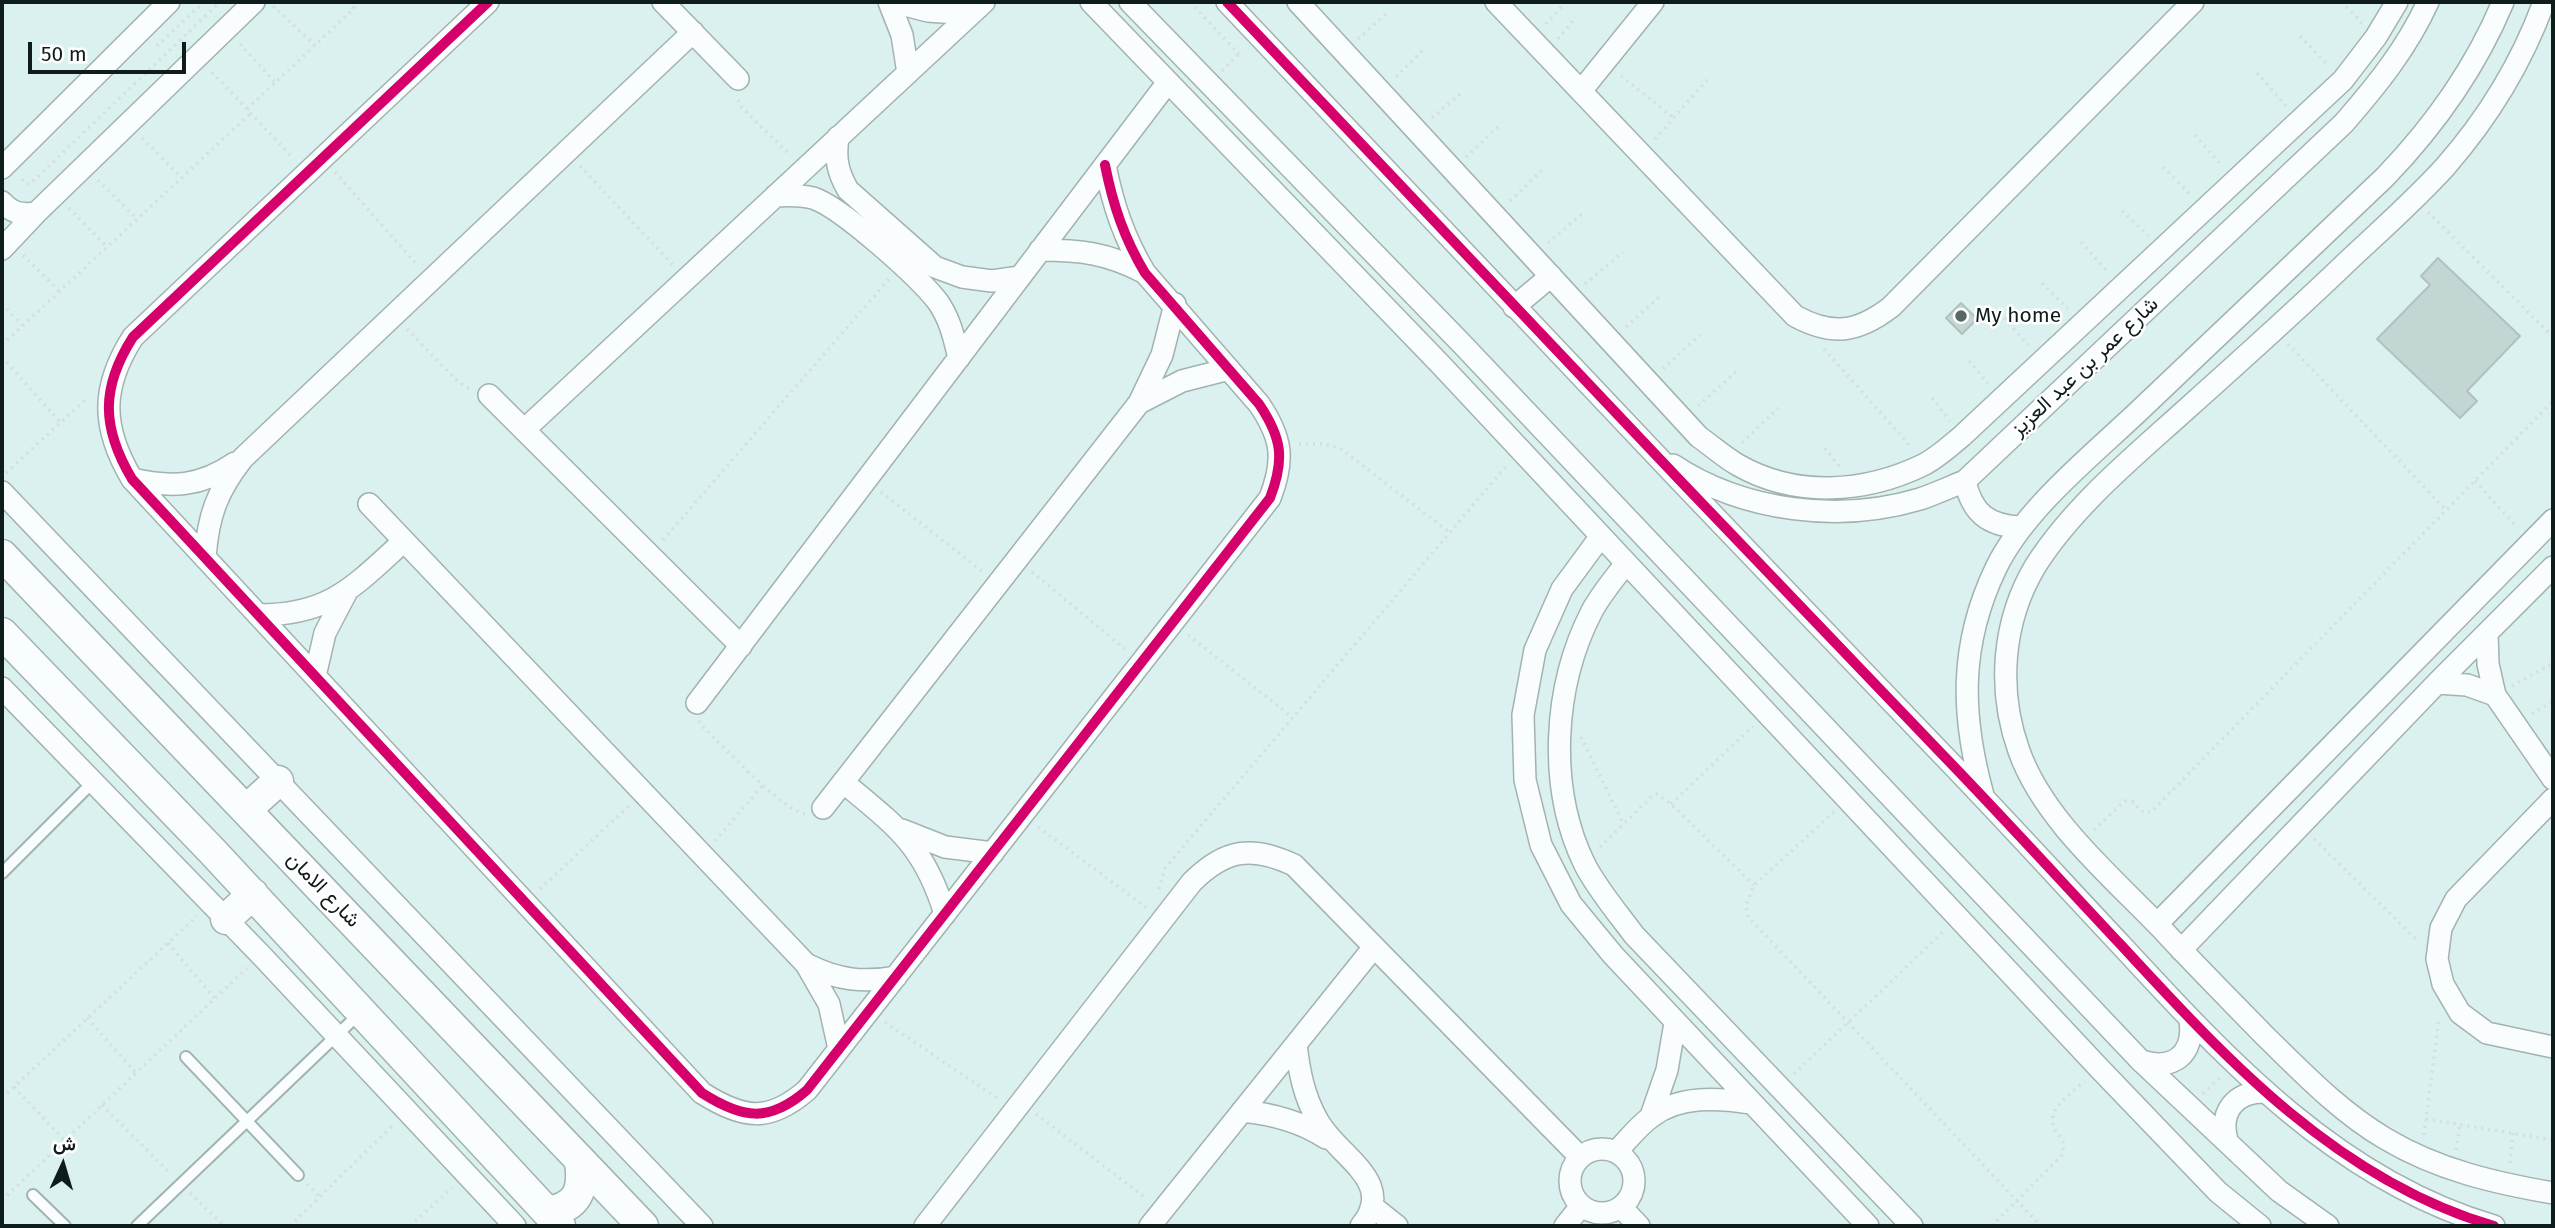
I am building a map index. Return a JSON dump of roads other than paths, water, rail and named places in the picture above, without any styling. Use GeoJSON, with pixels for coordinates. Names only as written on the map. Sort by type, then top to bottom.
{"type":"FeatureCollection","features":[{"type":"Feature","properties":{"kind":"street"},"geometry":{"type":"LineString","coordinates":[[2,168],[169,2]]}},
{"type":"Feature","properties":{"kind":"street"},"geometry":{"type":"LineString","coordinates":[[6,245],[55,194],[254,2]]}},
{"type":"Feature","properties":{"kind":"street"},"geometry":{"type":"LineString","coordinates":[[488,2],[133,337],[112,380],[108,403],[110,432],[118,456],[132,479],[702,1093],[727,1109],[749,1114],[773,1111],[793,1102],[807,1090],[1270,498],[1279,474],[1280,449],[1273,425],[1229,369],[1145,273],[1130,249],[1119,222],[1105,165]]}},
{"type":"Feature","properties":{"kind":"street"},"geometry":{"type":"LineString","coordinates":[[663,2],[738,79]]}},
{"type":"Feature","properties":{"kind":"street"},"geometry":{"type":"LineString","coordinates":[[891,2],[928,11],[978,8]]}},
{"type":"Feature","properties":{"kind":"street"},"geometry":{"type":"LineString","coordinates":[[891,2],[902,35],[908,73]]}},
{"type":"Feature","properties":{"kind":"street"},"geometry":{"type":"LineString","coordinates":[[1091,2],[1441,365],[2099,1068],[2218,1192],[2260,1226]]}},
{"type":"Feature","properties":{"kind":"street"},"geometry":{"type":"LineString","coordinates":[[1130,2],[1462,344],[2140,1060],[2279,1191],[2328,1226]]}},
{"type":"Feature","properties":{"kind":"street"},"geometry":{"type":"LineString","coordinates":[[1227,2],[1646,447],[1984,797],[2190,1020],[2264,1092],[2338,1151],[2403,1190],[2473,1220],[2494,1226]]}},
{"type":"Feature","properties":{"kind":"street"},"geometry":{"type":"LineString","coordinates":[[1298,2],[1699,437],[1738,466],[1784,484],[1833,489],[1881,482],[1926,464],[1962,436],[2343,80],[2376,37],[2397,2]]}},
{"type":"Feature","properties":{"kind":"street"},"geometry":{"type":"LineString","coordinates":[[1496,2],[1794,316],[1820,327],[1847,329],[1874,320],[1891,307],[2193,2]]}},
{"type":"Feature","properties":{"kind":"street"},"geometry":{"type":"LineString","coordinates":[[1581,91],[1653,2]]}},
{"type":"Feature","properties":{"kind":"street","name":"شارع عمر بن عبد العزيز"},"geometry":{"type":"LineString","coordinates":[[1646,447],[1686,473],[1730,494],[1776,506],[1825,512],[1873,509],[1920,499],[1965,481],[2344,123],[2385,75],[2428,2]]}},
{"type":"Feature","properties":{"kind":"street"},"geometry":{"type":"LineString","coordinates":[[1984,797],[1971,752],[1966,705],[1968,658],[1987,589],[1996,568],[2021,527],[2416,145],[2455,95],[2487,40],[2503,2]]}},
{"type":"Feature","properties":{"kind":"street"},"geometry":{"type":"LineString","coordinates":[[2544,2],[2535,27],[2510,77],[2480,124],[2445,167],[2281,324],[2125,464],[2077,513],[2036,566],[2021,595],[2011,626],[2005,659],[2010,724],[2020,756],[2035,785],[2080,844],[2307,1078],[2345,1111],[2386,1139],[2421,1157],[2453,1170],[2507,1185],[2553,1193]]}},
{"type":"Feature","properties":{"kind":"street"},"geometry":{"type":"LineString","coordinates":[[524,430],[978,8]]}},
{"type":"Feature","properties":{"kind":"street"},"geometry":{"type":"LineString","coordinates":[[205,558],[207,530],[214,504],[226,480],[243,458],[693,32]]}},
{"type":"Feature","properties":{"kind":"street"},"geometry":{"type":"LineString","coordinates":[[697,703],[1168,82]]}},
{"type":"Feature","properties":{"kind":"street"},"geometry":{"type":"LineString","coordinates":[[838,137],[835,155],[839,174],[848,190],[935,267],[962,277],[992,281],[1020,277]]}},
{"type":"Feature","properties":{"kind":"street"},"geometry":{"type":"LineString","coordinates":[[2416,145],[2445,167]]}},
{"type":"Feature","properties":{"kind":"street"},"geometry":{"type":"LineString","coordinates":[[775,196],[794,195],[830,205],[901,265],[938,303],[952,329],[959,358]]}},
{"type":"Feature","properties":{"kind":"street"},"geometry":{"type":"LineString","coordinates":[[2,202],[13,212],[36,213]]}},
{"type":"Feature","properties":{"kind":"street"},"geometry":{"type":"LineString","coordinates":[[1040,250],[1096,253],[1122,260],[1145,273]]}},
{"type":"Feature","properties":{"kind":"street"},"geometry":{"type":"LineString","coordinates":[[1514,307],[1551,276]]}},
{"type":"Feature","properties":{"kind":"street"},"geometry":{"type":"LineString","coordinates":[[2262,293],[2281,324]]}},
{"type":"Feature","properties":{"kind":"street"},"geometry":{"type":"LineString","coordinates":[[823,807],[1139,403],[1162,355],[1174,304]]}},
{"type":"Feature","properties":{"kind":"street"},"geometry":{"type":"LineString","coordinates":[[1441,365],[1462,344]]}},
{"type":"Feature","properties":{"kind":"street"},"geometry":{"type":"LineString","coordinates":[[1139,403],[1182,381],[1229,369]]}},
{"type":"Feature","properties":{"kind":"street"},"geometry":{"type":"LineString","coordinates":[[2006,393],[2035,415]]}},
{"type":"Feature","properties":{"kind":"street"},"geometry":{"type":"LineString","coordinates":[[489,395],[741,646]]}},
{"type":"Feature","properties":{"kind":"street"},"geometry":{"type":"LineString","coordinates":[[2104,444],[2125,464]]}},
{"type":"Feature","properties":{"kind":"street"},"geometry":{"type":"LineString","coordinates":[[132,479],[160,485],[190,484],[218,474],[243,458]]}},
{"type":"Feature","properties":{"kind":"street"},"geometry":{"type":"LineString","coordinates":[[1965,481],[1968,496],[1977,510],[1990,521],[2005,527],[2021,527]]}},
{"type":"Feature","properties":{"kind":"street"},"geometry":{"type":"LineString","coordinates":[[2,492],[702,1226]]}},
{"type":"Feature","properties":{"kind":"street"},"geometry":{"type":"LineString","coordinates":[[369,504],[806,964],[829,1004],[839,1049]]}},
{"type":"Feature","properties":{"kind":"street"},"geometry":{"type":"LineString","coordinates":[[2157,924],[2553,520]]}},
{"type":"Feature","properties":{"kind":"street"},"geometry":{"type":"LineString","coordinates":[[1601,536],[1562,589],[1535,650],[1523,715],[1525,780],[1541,845],[1571,904],[1613,955],[1868,1226]]}},
{"type":"Feature","properties":{"kind":"street"},"geometry":{"type":"LineString","coordinates":[[258,615],[303,611],[346,593],[404,541]]}},
{"type":"Feature","properties":{"kind":"street","name":"شارع الامان"},"geometry":{"type":"LineString","coordinates":[[2,555],[643,1226]]}},
{"type":"Feature","properties":{"kind":"street"},"geometry":{"type":"LineString","coordinates":[[1626,563],[1593,610],[1570,664],[1559,721],[1560,779],[1574,836],[1584,863],[1634,935],[1912,1226]]}},
{"type":"Feature","properties":{"kind":"street"},"geometry":{"type":"LineString","coordinates":[[2181,950],[2553,566]]}},
{"type":"Feature","properties":{"kind":"street"},"geometry":{"type":"LineString","coordinates":[[315,676],[325,633],[346,593]]}},
{"type":"Feature","properties":{"kind":"street"},"geometry":{"type":"LineString","coordinates":[[2,633],[253,894],[554,1219],[579,1193],[582,1177],[580,1161]]}},
{"type":"Feature","properties":{"kind":"street"},"geometry":{"type":"LineString","coordinates":[[2487,633],[2488,664],[2495,695],[2553,779]]}},
{"type":"Feature","properties":{"kind":"street"},"geometry":{"type":"LineString","coordinates":[[1750,695],[1774,674]]}},
{"type":"Feature","properties":{"kind":"street"},"geometry":{"type":"LineString","coordinates":[[2437,683],[2467,685],[2495,695]]}},
{"type":"Feature","properties":{"kind":"street"},"geometry":{"type":"LineString","coordinates":[[2,688],[261,955],[515,1226]]}},
{"type":"Feature","properties":{"kind":"street"},"geometry":{"type":"LineString","coordinates":[[246,810],[278,781]]}},
{"type":"Feature","properties":{"kind":"street"},"geometry":{"type":"LineString","coordinates":[[843,782],[900,829],[928,869],[945,914]]}},
{"type":"Feature","properties":{"kind":"street"},"geometry":{"type":"LineString","coordinates":[[2553,799],[2456,899],[2441,928],[2437,959],[2443,984],[2460,1013],[2487,1033],[2553,1047]]}},
{"type":"Feature","properties":{"kind":"street"},"geometry":{"type":"LineString","coordinates":[[900,829],[945,846],[993,853]]}},
{"type":"Feature","properties":{"kind":"street"},"geometry":{"type":"LineString","coordinates":[[925,1226],[1163,919],[1208,866],[1228,855],[1251,851],[1273,855],[1294,865],[1580,1157]]}},
{"type":"Feature","properties":{"kind":"street"},"geometry":{"type":"LineString","coordinates":[[218,911],[253,894]]}},
{"type":"Feature","properties":{"kind":"street"},"geometry":{"type":"LineString","coordinates":[[1156,1219],[1374,947]]}},
{"type":"Feature","properties":{"kind":"street"},"geometry":{"type":"LineString","coordinates":[[806,964],[827,975],[850,980],[873,981],[896,977]]}},
{"type":"Feature","properties":{"kind":"street"},"geometry":{"type":"LineString","coordinates":[[2140,1060],[2153,1065],[2167,1064],[2179,1058],[2189,1047],[2192,1033],[2190,1020]]}},
{"type":"Feature","properties":{"kind":"street"},"geometry":{"type":"LineString","coordinates":[[1651,1116],[1667,1070],[1675,1023]]}},
{"type":"Feature","properties":{"kind":"street"},"geometry":{"type":"LineString","coordinates":[[1296,1044],[1299,1072],[1318,1122],[1334,1144],[1368,1179],[1374,1197],[1373,1207],[1361,1226]]}},
{"type":"Feature","properties":{"kind":"street"},"geometry":{"type":"LineString","coordinates":[[2227,1140],[2223,1129],[2225,1116],[2231,1105],[2240,1096],[2251,1092],[2264,1092]]}},
{"type":"Feature","properties":{"kind":"street"},"geometry":{"type":"LineString","coordinates":[[1616,1152],[1651,1116],[1675,1105],[1700,1099],[1751,1103]]}},
{"type":"Feature","properties":{"kind":"street"},"geometry":{"type":"LineString","coordinates":[[1242,1111],[1291,1119],[1334,1144]]}},
{"type":"Feature","properties":{"kind":"street"},"geometry":{"type":"LineString","coordinates":[[1593,1150],[1616,1152],[1624,1158],[1633,1174],[1632,1192],[1621,1207],[1605,1213],[1596,1213],[1581,1206],[1570,1187],[1573,1166],[1580,1157],[1593,1150]]}},
{"type":"Feature","properties":{"kind":"street"},"geometry":{"type":"LineString","coordinates":[[1565,1226],[1581,1206]]}},
{"type":"Feature","properties":{"kind":"street"},"geometry":{"type":"LineString","coordinates":[[1373,1207],[1397,1226]]}},
{"type":"Feature","properties":{"kind":"street"},"geometry":{"type":"LineString","coordinates":[[1621,1207],[1639,1226]]}},
{"type":"Feature","properties":{"kind":"lane"},"geometry":{"type":"LineString","coordinates":[[2,873],[93,782]]}},
{"type":"Feature","properties":{"kind":"lane"},"geometry":{"type":"LineString","coordinates":[[137,1226],[361,1013]]}},
{"type":"Feature","properties":{"kind":"lane"},"geometry":{"type":"LineString","coordinates":[[186,1057],[298,1175]]}},
{"type":"Feature","properties":{"kind":"lane"},"geometry":{"type":"LineString","coordinates":[[33,1195],[65,1226]]}},
{"type":"Feature","properties":{"kind":"place","name":"My home"},"geometry":{"type":"Point","coordinates":[1961,316]}}]}
